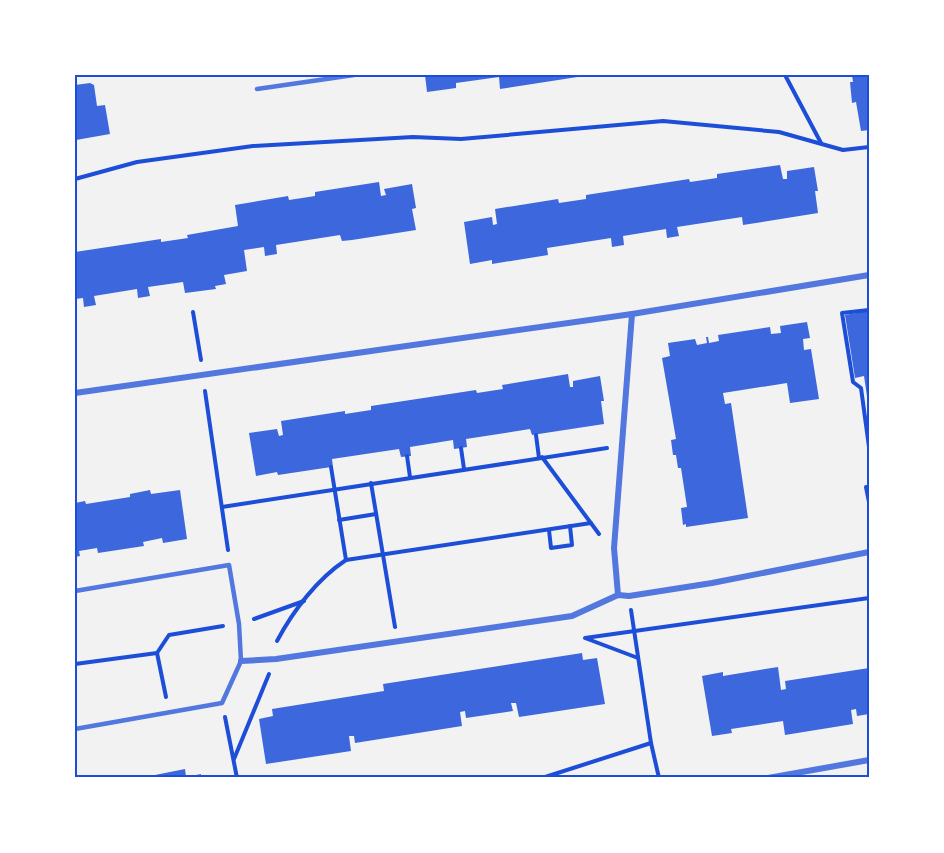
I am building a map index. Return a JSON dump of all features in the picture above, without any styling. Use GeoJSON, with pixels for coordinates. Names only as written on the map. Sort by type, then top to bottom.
{"type":"FeatureCollection","features":[{"type":"Feature","properties":{"kind":"street"},"geometry":{"type":"LineString","coordinates":[[75,393],[632,314],[869,275]]}},
{"type":"Feature","properties":{"kind":"street"},"geometry":{"type":"LineString","coordinates":[[618,595],[614,555],[632,314]]}},
{"type":"Feature","properties":{"kind":"street"},"geometry":{"type":"LineString","coordinates":[[241,661],[276,659],[572,616],[618,595],[629,596],[712,583],[869,552]]}},
{"type":"Feature","properties":{"kind":"street"},"geometry":{"type":"LineString","coordinates":[[768,778],[869,760]]}},
{"type":"Feature","properties":{"kind":"lane"},"geometry":{"type":"LineString","coordinates":[[257,89],[354,75]]}},
{"type":"Feature","properties":{"kind":"lane"},"geometry":{"type":"LineString","coordinates":[[75,591],[230,565],[239,624],[241,661],[222,703],[75,729]]}},
{"type":"Feature","properties":{"kind":"path"},"geometry":{"type":"LineString","coordinates":[[785,75],[821,144]]}},
{"type":"Feature","properties":{"kind":"path"},"geometry":{"type":"LineString","coordinates":[[75,179],[137,162],[253,146],[413,137],[461,139],[663,121],[778,132],[843,150],[869,147]]}},
{"type":"Feature","properties":{"kind":"path"},"geometry":{"type":"LineString","coordinates":[[869,309],[842,313],[852,381],[861,388],[869,447]]}},
{"type":"Feature","properties":{"kind":"path"},"geometry":{"type":"LineString","coordinates":[[193,312],[230,565]]}},
{"type":"Feature","properties":{"kind":"path"},"geometry":{"type":"LineString","coordinates":[[536,435],[541,458],[614,555]]}},
{"type":"Feature","properties":{"kind":"path"},"geometry":{"type":"LineString","coordinates":[[222,507],[622,446]]}},
{"type":"Feature","properties":{"kind":"path"},"geometry":{"type":"LineString","coordinates":[[461,448],[464,469]]}},
{"type":"Feature","properties":{"kind":"path"},"geometry":{"type":"LineString","coordinates":[[407,456],[410,477]]}},
{"type":"Feature","properties":{"kind":"path"},"geometry":{"type":"LineString","coordinates":[[331,467],[346,560]]}},
{"type":"Feature","properties":{"kind":"path"},"geometry":{"type":"LineString","coordinates":[[371,483],[398,642]]}},
{"type":"Feature","properties":{"kind":"path"},"geometry":{"type":"LineString","coordinates":[[868,486],[869,502]]}},
{"type":"Feature","properties":{"kind":"path"},"geometry":{"type":"LineString","coordinates":[[339,520],[376,514]]}},
{"type":"Feature","properties":{"kind":"path"},"geometry":{"type":"LineString","coordinates":[[234,759],[276,659],[276,645],[304,601],[330,572],[346,560],[591,523]]}},
{"type":"Feature","properties":{"kind":"path"},"geometry":{"type":"LineString","coordinates":[[549,530],[551,548],[572,545],[570,526]]}},
{"type":"Feature","properties":{"kind":"path"},"geometry":{"type":"LineString","coordinates":[[629,596],[651,743],[659,778]]}},
{"type":"Feature","properties":{"kind":"path"},"geometry":{"type":"LineString","coordinates":[[638,658],[585,638],[869,598]]}},
{"type":"Feature","properties":{"kind":"path"},"geometry":{"type":"LineString","coordinates":[[170,712],[157,653],[169,635],[239,624],[304,601]]}},
{"type":"Feature","properties":{"kind":"path"},"geometry":{"type":"LineString","coordinates":[[75,664],[157,653]]}},
{"type":"Feature","properties":{"kind":"path"},"geometry":{"type":"LineString","coordinates":[[222,703],[237,778]]}},
{"type":"Feature","properties":{"kind":"path"},"geometry":{"type":"LineString","coordinates":[[542,778],[651,743]]}},
{"type":"Feature","properties":{"kind":"building"},"geometry":{"type":"Polygon","coordinates":[[[425,75],[584,76],[500,89],[499,77],[456,83],[456,88],[427,92],[425,75]]]}},
{"type":"Feature","properties":{"kind":"building"},"geometry":{"type":"Polygon","coordinates":[[[852,75],[869,75],[869,130],[861,131],[856,102],[852,103],[850,82],[853,82],[852,75]]]}},
{"type":"Feature","properties":{"kind":"building"},"geometry":{"type":"Polygon","coordinates":[[[90,83],[94,85],[97,106],[105,105],[110,134],[76,140],[75,85],[90,83]]]}},
{"type":"Feature","properties":{"kind":"building"},"geometry":{"type":"Polygon","coordinates":[[[780,165],[783,179],[787,179],[787,171],[814,167],[818,191],[815,191],[818,213],[743,225],[742,217],[677,227],[679,236],[667,238],[666,229],[623,236],[624,245],[612,247],[611,238],[547,248],[548,255],[492,264],[492,260],[470,264],[464,222],[492,217],[493,225],[497,224],[495,209],[558,199],[559,203],[586,199],[586,195],[689,179],[690,182],[717,178],[717,174],[780,165]]]}},
{"type":"Feature","properties":{"kind":"building"},"geometry":{"type":"Polygon","coordinates":[[[379,182],[381,196],[386,195],[384,189],[412,184],[416,208],[412,209],[416,230],[342,241],[340,235],[276,245],[277,254],[265,256],[264,247],[244,250],[247,271],[224,275],[226,284],[215,286],[216,289],[185,293],[183,282],[148,287],[150,296],[138,298],[137,289],[94,296],[96,305],[84,307],[83,298],[75,299],[75,252],[161,239],[161,242],[188,238],[187,235],[238,226],[235,205],[288,196],[289,200],[315,196],[315,192],[379,182]]]}},
{"type":"Feature","properties":{"kind":"building"},"geometry":{"type":"Polygon","coordinates":[[[869,311],[868,403],[864,376],[855,378],[845,315],[869,311]]]}},
{"type":"Feature","properties":{"kind":"building"},"geometry":{"type":"Polygon","coordinates":[[[807,322],[810,338],[803,339],[804,350],[811,349],[819,399],[790,403],[787,383],[723,393],[725,404],[731,403],[748,518],[686,527],[686,524],[683,525],[681,508],[687,507],[681,468],[678,468],[676,455],[673,455],[671,440],[676,439],[662,358],[670,356],[668,343],[695,339],[697,345],[707,343],[706,337],[709,343],[719,341],[718,335],[770,327],[771,334],[781,333],[780,326],[807,322]]]}},
{"type":"Feature","properties":{"kind":"building"},"geometry":{"type":"Polygon","coordinates":[[[568,374],[570,387],[573,387],[573,381],[600,376],[604,401],[601,401],[604,424],[532,435],[530,429],[466,439],[467,447],[454,449],[453,440],[410,447],[411,456],[401,457],[399,449],[332,459],[333,467],[256,476],[249,433],[277,429],[279,436],[283,435],[281,421],[345,411],[345,414],[371,410],[371,406],[476,390],[477,393],[503,389],[502,385],[568,374]]]}},
{"type":"Feature","properties":{"kind":"building"},"geometry":{"type":"Polygon","coordinates":[[[150,490],[151,494],[180,490],[187,539],[163,543],[162,538],[143,542],[144,546],[98,553],[97,548],[79,551],[80,556],[75,557],[75,503],[85,501],[86,504],[130,497],[130,494],[150,490]]]}},
{"type":"Feature","properties":{"kind":"building"},"geometry":{"type":"Polygon","coordinates":[[[582,653],[583,660],[597,658],[605,704],[519,717],[516,703],[511,703],[513,711],[466,718],[465,711],[460,712],[462,726],[355,743],[354,736],[349,736],[351,751],[266,764],[259,719],[273,716],[272,709],[384,691],[383,684],[582,653]]]}},
{"type":"Feature","properties":{"kind":"building"},"geometry":{"type":"Polygon","coordinates":[[[778,667],[781,690],[786,689],[785,681],[869,668],[869,714],[857,716],[856,709],[851,710],[853,724],[785,735],[783,721],[731,729],[732,733],[712,736],[702,676],[723,672],[723,676],[778,667]]]}},
{"type":"Feature","properties":{"kind":"building"},"geometry":{"type":"Polygon","coordinates":[[[185,769],[186,777],[201,774],[201,778],[140,778],[185,769]]]}}]}
